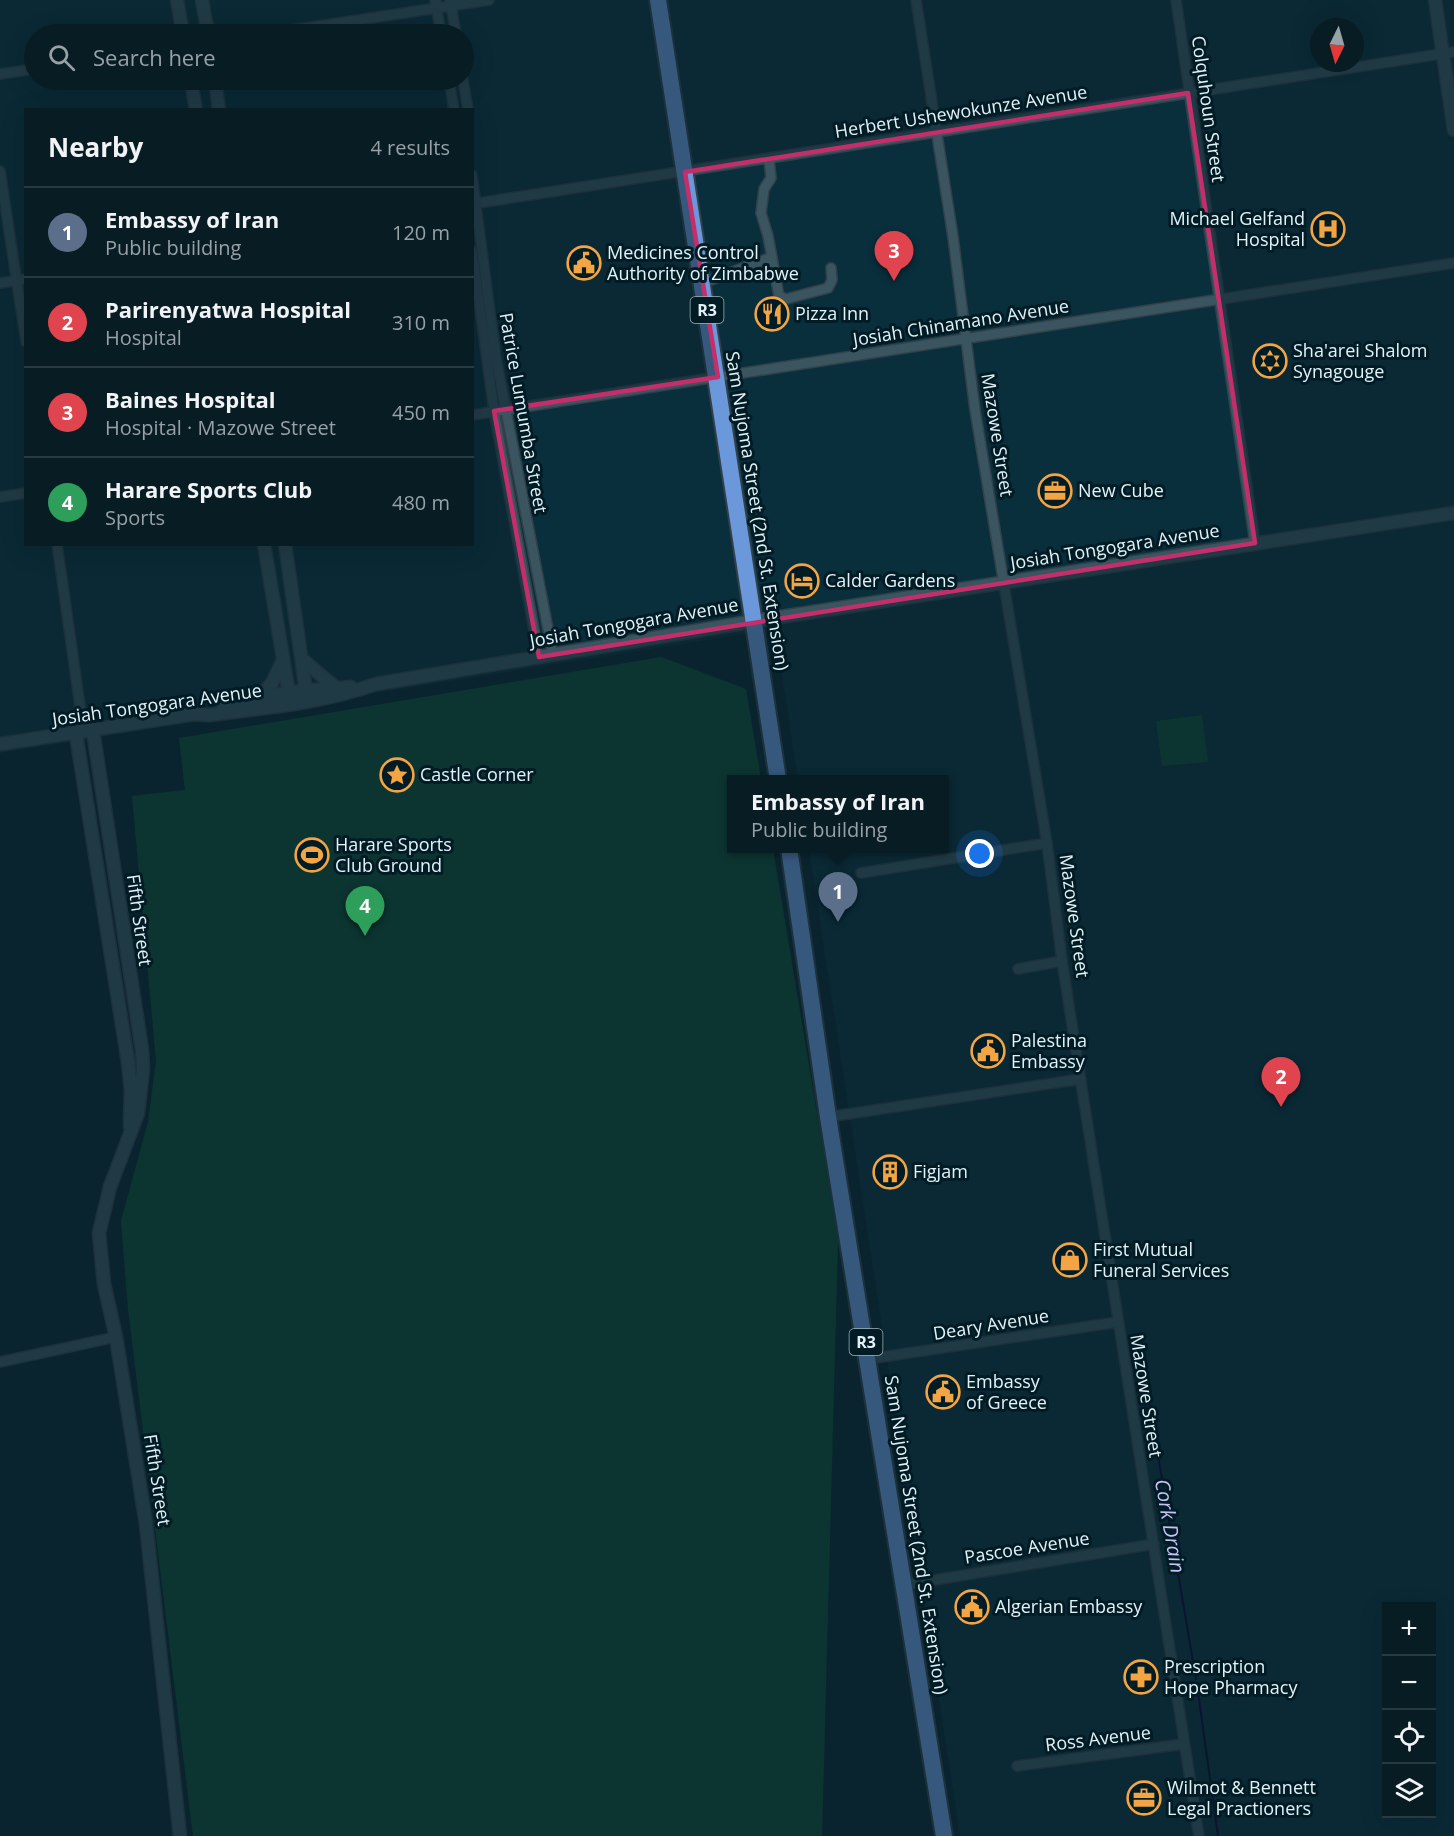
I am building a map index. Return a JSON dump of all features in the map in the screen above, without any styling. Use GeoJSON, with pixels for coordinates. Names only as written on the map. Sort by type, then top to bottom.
{"type":"FeatureCollection","features":[{"type":"Feature","properties":{"kind":"highway","name":"Sam Nujoma Street (2nd St. Extension)"},"geometry":{"type":"LineString","coordinates":[[658,0],[718,377],[777,775]]}},
{"type":"Feature","properties":{"kind":"highway","name":"Sam Nujoma Street (2nd St. Extension)"},"geometry":{"type":"LineString","coordinates":[[790,853],[828,1117],[944,1836]]}},
{"type":"Feature","properties":{"kind":"main road"},"geometry":{"type":"LineString","coordinates":[[177,0],[181,24]]}},
{"type":"Feature","properties":{"kind":"main road"},"geometry":{"type":"LineString","coordinates":[[201,0],[206,24]]}},
{"type":"Feature","properties":{"kind":"main road"},"geometry":{"type":"LineString","coordinates":[[1435,0],[1449,53],[1454,130]]}},
{"type":"Feature","properties":{"kind":"main road"},"geometry":{"type":"LineString","coordinates":[[193,90],[196,108]]}},
{"type":"Feature","properties":{"kind":"main road"},"geometry":{"type":"LineString","coordinates":[[216,90],[219,108]]}},
{"type":"Feature","properties":{"kind":"main road","name":"Josiah Tongogara Avenue"},"geometry":{"type":"LineString","coordinates":[[307,696],[348,694],[376,684],[755,621],[1454,513]]}},
{"type":"Feature","properties":{"kind":"main road"},"geometry":{"type":"LineString","coordinates":[[264,546],[290,698]]}},
{"type":"Feature","properties":{"kind":"main road"},"geometry":{"type":"LineString","coordinates":[[285,546],[307,696]]}},
{"type":"Feature","properties":{"kind":"main road"},"geometry":{"type":"LineString","coordinates":[[302,659],[336,688]]}},
{"type":"Feature","properties":{"kind":"main road"},"geometry":{"type":"LineString","coordinates":[[260,697],[272,683],[283,660]]}},
{"type":"Feature","properties":{"kind":"main road"},"geometry":{"type":"LineString","coordinates":[[194,714],[260,697],[290,698],[336,688],[376,684]]}},
{"type":"Feature","properties":{"kind":"main road","name":"Josiah Tongogara Avenue"},"geometry":{"type":"LineString","coordinates":[[0,744],[76,734],[290,698]]}},
{"type":"Feature","properties":{"kind":"main road","name":"Fifth Street"},"geometry":{"type":"LineString","coordinates":[[81,713],[93,731],[142,1050],[143,1069],[138,1113],[110,1187],[99,1233],[104,1284],[116,1338],[146,1524],[180,1836]]}},
{"type":"Feature","properties":{"kind":"main road","name":"Fifth Street"},"geometry":{"type":"LineString","coordinates":[[81,713],[76,734],[128,1062],[131,1090],[129,1135]]}},
{"type":"Feature","properties":{"kind":"street"},"geometry":{"type":"LineString","coordinates":[[325,24],[436,5],[489,0]]}},
{"type":"Feature","properties":{"kind":"street","name":"Mazowe Street"},"geometry":{"type":"LineString","coordinates":[[916,0],[975,410],[1047,843],[1062,961],[1199,1836]]}},
{"type":"Feature","properties":{"kind":"street","name":"Colquhoun Street"},"geometry":{"type":"LineString","coordinates":[[1176,0],[1255,543]]}},
{"type":"Feature","properties":{"kind":"street"},"geometry":{"type":"LineString","coordinates":[[450,3],[454,24]]}},
{"type":"Feature","properties":{"kind":"street"},"geometry":{"type":"LineString","coordinates":[[436,5],[439,24]]}},
{"type":"Feature","properties":{"kind":"street","name":"Herbert Ushewokunze Avenue"},"geometry":{"type":"LineString","coordinates":[[474,204],[1449,53]]}},
{"type":"Feature","properties":{"kind":"street"},"geometry":{"type":"LineString","coordinates":[[0,74],[24,70]]}},
{"type":"Feature","properties":{"kind":"street"},"geometry":{"type":"LineString","coordinates":[[451,90],[454,108]]}},
{"type":"Feature","properties":{"kind":"street"},"geometry":{"type":"LineString","coordinates":[[465,90],[468,108]]}},
{"type":"Feature","properties":{"kind":"street"},"geometry":{"type":"LineString","coordinates":[[769,159],[771,178],[764,189],[761,213],[779,296],[786,299],[828,288],[832,279],[831,268]]}},
{"type":"Feature","properties":{"kind":"street"},"geometry":{"type":"LineString","coordinates":[[0,171],[22,279],[24,310]]}},
{"type":"Feature","properties":{"kind":"street","name":"Patrice Lumumba Street"},"geometry":{"type":"LineString","coordinates":[[474,204],[487,307],[553,655]]}},
{"type":"Feature","properties":{"kind":"street"},"geometry":{"type":"LineString","coordinates":[[703,283],[772,257]]}},
{"type":"Feature","properties":{"kind":"street","name":"Josiah Chinamano Avenue"},"geometry":{"type":"LineString","coordinates":[[474,415],[1454,263]]}},
{"type":"Feature","properties":{"kind":"street","name":"Patrice Lumumba Street"},"geometry":{"type":"LineString","coordinates":[[474,266],[494,411],[539,657]]}},
{"type":"Feature","properties":{"kind":"street"},"geometry":{"type":"LineString","coordinates":[[0,283],[22,279]]}},
{"type":"Feature","properties":{"kind":"street"},"geometry":{"type":"LineString","coordinates":[[0,497],[24,493]]}},
{"type":"Feature","properties":{"kind":"street","name":"Fifth Street"},"geometry":{"type":"LineString","coordinates":[[57,546],[81,713]]}},
{"type":"Feature","properties":{"kind":"street"},"geometry":{"type":"LineString","coordinates":[[861,873],[1047,843]]}},
{"type":"Feature","properties":{"kind":"street"},"geometry":{"type":"LineString","coordinates":[[1018,969],[1062,961]]}},
{"type":"Feature","properties":{"kind":"street"},"geometry":{"type":"LineString","coordinates":[[828,1117],[1081,1079]]}},
{"type":"Feature","properties":{"kind":"street","name":"Deary Avenue"},"geometry":{"type":"LineString","coordinates":[[868,1359],[1118,1322]]}},
{"type":"Feature","properties":{"kind":"street"},"geometry":{"type":"LineString","coordinates":[[0,1362],[116,1338]]}},
{"type":"Feature","properties":{"kind":"street","name":"Pascoe Avenue"},"geometry":{"type":"LineString","coordinates":[[904,1585],[1154,1544]]}},
{"type":"Feature","properties":{"kind":"street","name":"Ross Avenue"},"geometry":{"type":"LineString","coordinates":[[1017,1766],[1184,1744]]}},
{"type":"Feature","properties":{"kind":"highlighted area"},"geometry":{"type":"Polygon","coordinates":[[[1188,93],[1255,543],[539,657],[494,411],[718,377],[685,172],[1188,93]]]}},
{"type":"Feature","properties":{"kind":"shaded area"},"geometry":{"type":"Polygon","coordinates":[[[0,0],[1454,0],[1454,1836],[960,1836],[810,853],[949,853],[949,775],[797,775],[775,629],[0,753],[0,0]]]}},
{"type":"Feature","properties":{"kind":"green space"},"geometry":{"type":"Polygon","coordinates":[[[661,657],[746,689],[760,775],[727,775],[727,853],[774,853],[838,1240],[822,1836],[193,1836],[128,1309],[121,1221],[148,1122],[156,1061],[132,796],[185,790],[179,738],[661,657]]]}},
{"type":"Feature","properties":{"kind":"green space"},"geometry":{"type":"Polygon","coordinates":[[[1202,715],[1208,762],[1162,766],[1156,721],[1202,715]]]}},
{"type":"Feature","properties":{"kind":"waterway","name":"Cork Drain"},"geometry":{"type":"LineString","coordinates":[[1144,1373],[1196,1679]]}},
{"type":"Feature","properties":{"kind":"waterway","name":"Cork Drain"},"geometry":{"type":"LineString","coordinates":[[1198,1692],[1218,1836]]}},
{"type":"Feature","properties":{"kind":"place","name":"Michael Gelfand Hospital"},"geometry":{"type":"Point","coordinates":[1328,229]}},
{"type":"Feature","properties":{"kind":"place","name":"Medicines Control Authority of Zimbabwe"},"geometry":{"type":"Point","coordinates":[584,263]}},
{"type":"Feature","properties":{"kind":"place","name":"Baines Hospital"},"geometry":{"type":"Point","coordinates":[894,281]}},
{"type":"Feature","properties":{"kind":"place","name":"Pizza Inn"},"geometry":{"type":"Point","coordinates":[772,314]}},
{"type":"Feature","properties":{"kind":"place","name":"Sha'arei Shalom Synagouge"},"geometry":{"type":"Point","coordinates":[1270,361]}},
{"type":"Feature","properties":{"kind":"place","name":"New Cube"},"geometry":{"type":"Point","coordinates":[1055,491]}},
{"type":"Feature","properties":{"kind":"place","name":"Calder Gardens"},"geometry":{"type":"Point","coordinates":[802,581]}},
{"type":"Feature","properties":{"kind":"place","name":"Castle Corner"},"geometry":{"type":"Point","coordinates":[397,775]}},
{"type":"Feature","properties":{"kind":"place","name":"Harare Sports Club Ground"},"geometry":{"type":"Point","coordinates":[312,855]}},
{"type":"Feature","properties":{"kind":"place","name":"Embassy of Iran"},"geometry":{"type":"Point","coordinates":[838,922]}},
{"type":"Feature","properties":{"kind":"place","name":"Harare Sports Club"},"geometry":{"type":"Point","coordinates":[365,936]}},
{"type":"Feature","properties":{"kind":"place","name":"Palestina Embassy"},"geometry":{"type":"Point","coordinates":[988,1051]}},
{"type":"Feature","properties":{"kind":"place","name":"Parirenyatwa Hospital"},"geometry":{"type":"Point","coordinates":[1281,1107]}},
{"type":"Feature","properties":{"kind":"place","name":"Figjam"},"geometry":{"type":"Point","coordinates":[890,1172]}},
{"type":"Feature","properties":{"kind":"place","name":"First Mutual Funeral Services"},"geometry":{"type":"Point","coordinates":[1070,1260]}},
{"type":"Feature","properties":{"kind":"place","name":"Embassy of Greece"},"geometry":{"type":"Point","coordinates":[943,1392]}},
{"type":"Feature","properties":{"kind":"place","name":"Algerian Embassy"},"geometry":{"type":"Point","coordinates":[972,1607]}},
{"type":"Feature","properties":{"kind":"place","name":"Prescription Hope Pharmacy"},"geometry":{"type":"Point","coordinates":[1141,1677]}},
{"type":"Feature","properties":{"kind":"place","name":"Wilmot & Bennett Legal Practioners"},"geometry":{"type":"Point","coordinates":[1144,1798]}}]}
